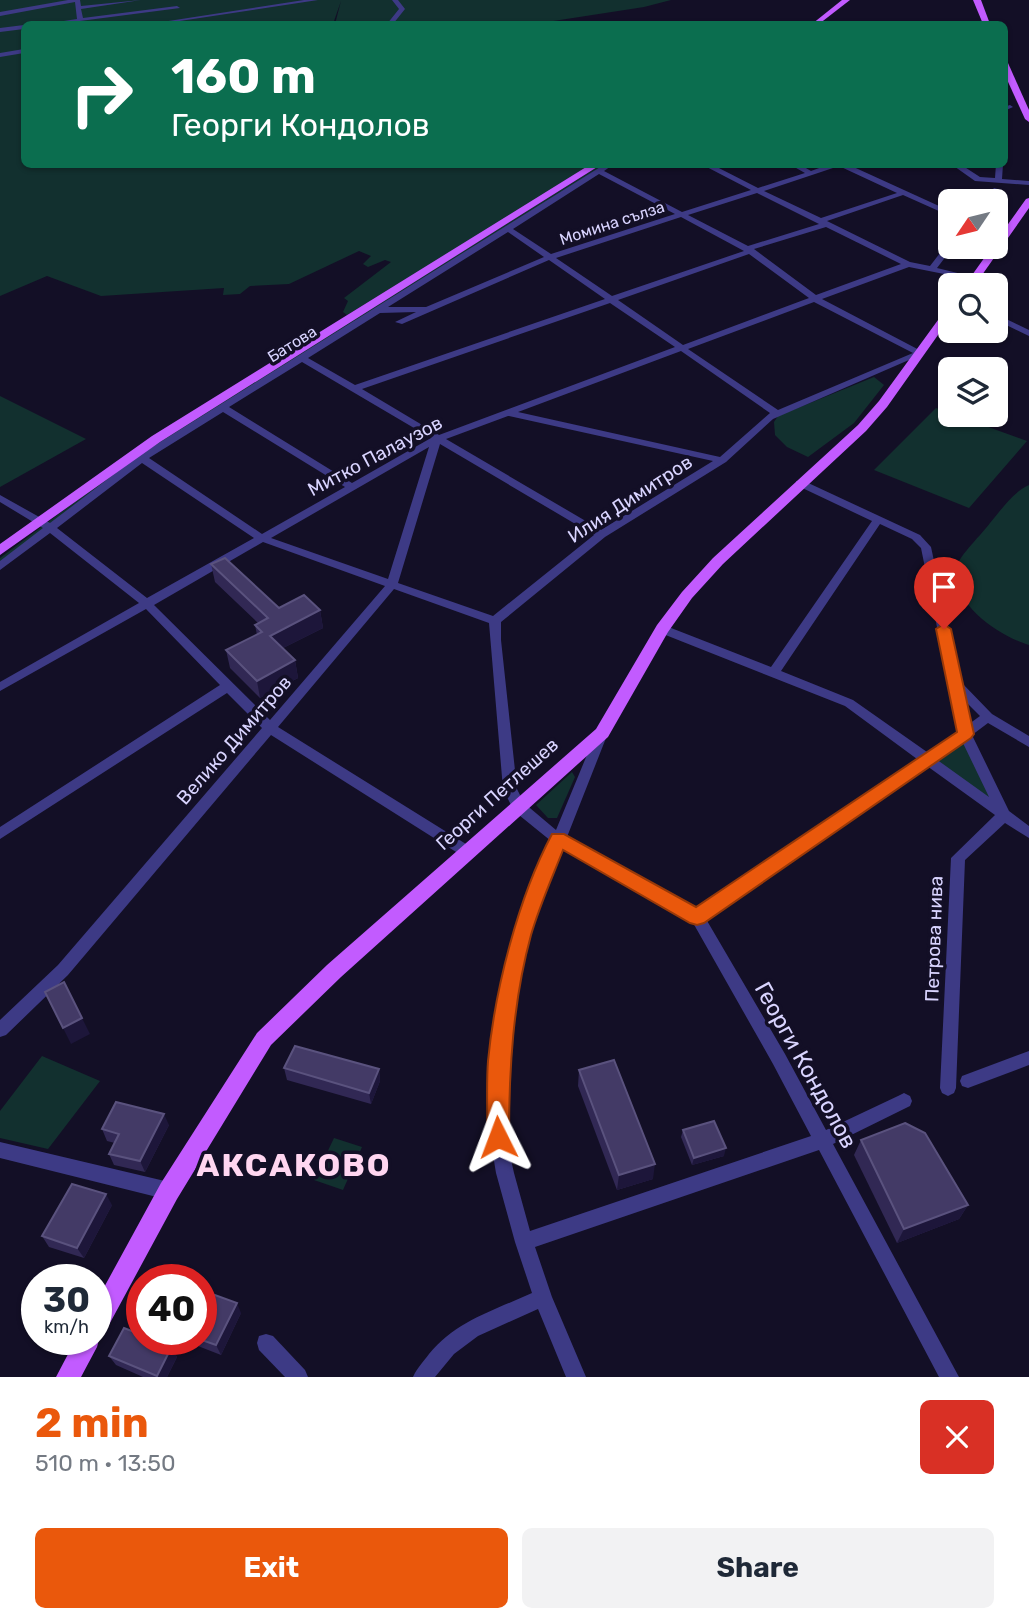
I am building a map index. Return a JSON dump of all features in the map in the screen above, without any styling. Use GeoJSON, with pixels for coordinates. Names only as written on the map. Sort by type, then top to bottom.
{"type":"FeatureCollection","features":[{"type":"Feature","properties":{"kind":"main road"},"geometry":{"type":"LineString","coordinates":[[819,21],[846,0]]}},
{"type":"Feature","properties":{"kind":"main road"},"geometry":{"type":"LineString","coordinates":[[976,0],[986,21]]}},
{"type":"Feature","properties":{"kind":"main road"},"geometry":{"type":"LineString","coordinates":[[1008,72],[1029,119]]}},
{"type":"Feature","properties":{"kind":"main road"},"geometry":{"type":"LineString","coordinates":[[0,551],[44,524],[156,439],[599,168]]}},
{"type":"Feature","properties":{"kind":"main road"},"geometry":{"type":"LineString","coordinates":[[978,273],[1029,201]]}},
{"type":"Feature","properties":{"kind":"main road","name":"Георги Петлешев"},"geometry":{"type":"LineString","coordinates":[[112,1296],[169,1191],[264,1039],[334,971],[601,733],[662,629],[687,595],[718,561],[862,428],[938,329]]}},
{"type":"Feature","properties":{"kind":"main road"},"geometry":{"type":"LineString","coordinates":[[68,1377],[80,1355]]}},
{"type":"Feature","properties":{"kind":"street"},"geometry":{"type":"LineString","coordinates":[[0,14],[77,0],[80,20]]}},
{"type":"Feature","properties":{"kind":"street"},"geometry":{"type":"LineString","coordinates":[[77,8],[138,0]]}},
{"type":"Feature","properties":{"kind":"street"},"geometry":{"type":"LineString","coordinates":[[171,0],[181,17],[176,20]]}},
{"type":"Feature","properties":{"kind":"street"},"geometry":{"type":"LineString","coordinates":[[261,8],[269,0]]}},
{"type":"Feature","properties":{"kind":"street"},"geometry":{"type":"LineString","coordinates":[[170,21],[315,0]]}},
{"type":"Feature","properties":{"kind":"street"},"geometry":{"type":"LineString","coordinates":[[392,21],[402,9],[396,0]]}},
{"type":"Feature","properties":{"kind":"street"},"geometry":{"type":"LineString","coordinates":[[72,21],[177,8]]}},
{"type":"Feature","properties":{"kind":"street"},"geometry":{"type":"LineString","coordinates":[[0,30],[21,27]]}},
{"type":"Feature","properties":{"kind":"street"},"geometry":{"type":"LineString","coordinates":[[0,55],[21,52]]}},
{"type":"Feature","properties":{"kind":"street"},"geometry":{"type":"LineString","coordinates":[[599,168],[749,250],[814,299],[921,353]]}},
{"type":"Feature","properties":{"kind":"street","name":"Батова"},"geometry":{"type":"LineString","coordinates":[[0,566],[44,524],[142,458],[509,229],[599,168]]}},
{"type":"Feature","properties":{"kind":"street"},"geometry":{"type":"LineString","coordinates":[[712,168],[908,264],[944,273]]}},
{"type":"Feature","properties":{"kind":"street"},"geometry":{"type":"LineString","coordinates":[[800,168],[811,173]]}},
{"type":"Feature","properties":{"kind":"street","name":"Момина сълза"},"geometry":{"type":"LineString","coordinates":[[398,323],[550,257],[827,168]]}},
{"type":"Feature","properties":{"kind":"street"},"geometry":{"type":"LineString","coordinates":[[849,168],[938,208]]}},
{"type":"Feature","properties":{"kind":"street"},"geometry":{"type":"LineString","coordinates":[[960,168],[978,179],[1029,183]]}},
{"type":"Feature","properties":{"kind":"street"},"geometry":{"type":"LineString","coordinates":[[998,179],[999,168]]}},
{"type":"Feature","properties":{"kind":"street"},"geometry":{"type":"LineString","coordinates":[[353,389],[610,300],[903,192]]}},
{"type":"Feature","properties":{"kind":"street"},"geometry":{"type":"LineString","coordinates":[[509,229],[776,413]]}},
{"type":"Feature","properties":{"kind":"street"},"geometry":{"type":"LineString","coordinates":[[932,269],[940,259]]}},
{"type":"Feature","properties":{"kind":"street","name":"Митко Палаузов"},"geometry":{"type":"LineString","coordinates":[[0,687],[437,439],[908,264]]}},
{"type":"Feature","properties":{"kind":"street"},"geometry":{"type":"LineString","coordinates":[[377,310],[429,308]]}},
{"type":"Feature","properties":{"kind":"street"},"geometry":{"type":"LineString","coordinates":[[1008,322],[1029,332]]}},
{"type":"Feature","properties":{"kind":"street","name":"Илия Димитров"},"geometry":{"type":"LineString","coordinates":[[495,621],[601,534],[722,460],[776,413],[921,353]]}},
{"type":"Feature","properties":{"kind":"street"},"geometry":{"type":"LineString","coordinates":[[301,357],[601,534]]}},
{"type":"Feature","properties":{"kind":"street"},"geometry":{"type":"LineString","coordinates":[[222,407],[352,487]]}},
{"type":"Feature","properties":{"kind":"street"},"geometry":{"type":"LineString","coordinates":[[509,413],[722,460]]}},
{"type":"Feature","properties":{"kind":"street","name":"Велико Димитров"},"geometry":{"type":"LineString","coordinates":[[0,1030],[63,970],[392,585],[437,439]]}},
{"type":"Feature","properties":{"kind":"street"},"geometry":{"type":"LineString","coordinates":[[142,458],[261,538],[495,621],[510,789],[519,807],[558,839],[697,917],[988,717]]}},
{"type":"Feature","properties":{"kind":"street"},"geometry":{"type":"LineString","coordinates":[[800,483],[916,537],[926,547],[965,734],[1004,815]]}},
{"type":"Feature","properties":{"kind":"street"},"geometry":{"type":"LineString","coordinates":[[0,498],[44,524],[146,603],[270,728],[469,853]]}},
{"type":"Feature","properties":{"kind":"street"},"geometry":{"type":"LineString","coordinates":[[773,673],[878,520]]}},
{"type":"Feature","properties":{"kind":"street"},"geometry":{"type":"LineString","coordinates":[[662,629],[849,703],[1029,833]]}},
{"type":"Feature","properties":{"kind":"street"},"geometry":{"type":"LineString","coordinates":[[956,683],[988,717],[1029,742]]}},
{"type":"Feature","properties":{"kind":"street"},"geometry":{"type":"LineString","coordinates":[[0,834],[228,687]]}},
{"type":"Feature","properties":{"kind":"street"},"geometry":{"type":"LineString","coordinates":[[576,1377],[543,1298],[524,1242],[498,1137],[499,1061],[521,934],[601,733]]}},
{"type":"Feature","properties":{"kind":"street","name":"Петрова нива"},"geometry":{"type":"LineString","coordinates":[[948,1088],[958,858],[1004,815]]}},
{"type":"Feature","properties":{"kind":"street","name":"Георги Кондолов"},"geometry":{"type":"LineString","coordinates":[[697,917],[779,1059],[949,1377]]}},
{"type":"Feature","properties":{"kind":"street"},"geometry":{"type":"LineString","coordinates":[[968,1081],[1029,1058]]}},
{"type":"Feature","properties":{"kind":"street"},"geometry":{"type":"LineString","coordinates":[[524,1242],[821,1140],[904,1101]]}},
{"type":"Feature","properties":{"kind":"street"},"geometry":{"type":"LineString","coordinates":[[0,1150],[169,1191]]}},
{"type":"Feature","properties":{"kind":"street"},"geometry":{"type":"LineString","coordinates":[[423,1377],[447,1347],[471,1329],[543,1298]]}},
{"type":"Feature","properties":{"kind":"street"},"geometry":{"type":"LineString","coordinates":[[266,1343],[298,1377]]}},
{"type":"Feature","properties":{"kind":"green space"},"geometry":{"type":"Polygon","coordinates":[[[0,0],[671,0],[644,7],[553,21],[336,21],[341,1],[334,21],[21,21],[21,168],[588,168],[347,315],[343,312],[348,301],[344,298],[391,262],[385,260],[368,267],[363,264],[371,256],[359,251],[289,284],[250,286],[240,294],[223,295],[224,288],[101,296],[47,276],[0,296],[0,0]]]}},
{"type":"Feature","properties":{"kind":"green space"},"geometry":{"type":"Polygon","coordinates":[[[596,168],[606,168],[142,458],[0,566],[0,558],[147,448],[596,168]]]}},
{"type":"Feature","properties":{"kind":"green space"},"geometry":{"type":"Polygon","coordinates":[[[874,377],[884,385],[854,423],[808,457],[787,447],[775,435],[774,422],[778,416],[874,377]]]}},
{"type":"Feature","properties":{"kind":"green space"},"geometry":{"type":"Polygon","coordinates":[[[0,396],[86,439],[0,487],[0,396]]]}},
{"type":"Feature","properties":{"kind":"green space"},"geometry":{"type":"Polygon","coordinates":[[[936,408],[938,427],[988,427],[1027,441],[969,508],[874,470],[936,408]]]}},
{"type":"Feature","properties":{"kind":"green space"},"geometry":{"type":"Polygon","coordinates":[[[1029,485],[1029,645],[991,626],[968,605],[957,580],[957,566],[966,551],[1008,502],[1017,492],[1029,485]]]}},
{"type":"Feature","properties":{"kind":"green space"},"geometry":{"type":"Polygon","coordinates":[[[965,734],[1004,815],[928,759],[965,734]]]}},
{"type":"Feature","properties":{"kind":"green space"},"geometry":{"type":"Polygon","coordinates":[[[572,772],[575,777],[557,818],[548,818],[536,805],[572,772]]]}},
{"type":"Feature","properties":{"kind":"green space"},"geometry":{"type":"Polygon","coordinates":[[[42,1056],[100,1081],[48,1149],[0,1138],[0,1111],[42,1056]]]}},
{"type":"Feature","properties":{"kind":"green space"},"geometry":{"type":"Polygon","coordinates":[[[334,1138],[362,1147],[343,1190],[314,1180],[334,1138]]]}},
{"type":"Feature","properties":{"kind":"building"},"geometry":{"type":"Polygon","coordinates":[[[225,558],[279,608],[304,595],[320,610],[270,636],[295,660],[257,681],[226,650],[262,632],[255,625],[268,618],[211,564],[225,558]]]}},
{"type":"Feature","properties":{"kind":"building"},"geometry":{"type":"Polygon","coordinates":[[[64,982],[82,1018],[63,1028],[45,992],[64,982]]]}},
{"type":"Feature","properties":{"kind":"building"},"geometry":{"type":"Polygon","coordinates":[[[295,1046],[379,1069],[369,1093],[284,1068],[295,1046]]]}},
{"type":"Feature","properties":{"kind":"building"},"geometry":{"type":"Polygon","coordinates":[[[614,1060],[655,1164],[619,1175],[579,1070],[614,1060]]]}},
{"type":"Feature","properties":{"kind":"building"},"geometry":{"type":"Polygon","coordinates":[[[116,1102],[164,1114],[140,1161],[109,1154],[119,1134],[102,1129],[116,1102]]]}},
{"type":"Feature","properties":{"kind":"building"},"geometry":{"type":"Polygon","coordinates":[[[714,1121],[726,1148],[694,1158],[683,1130],[714,1121]]]}},
{"type":"Feature","properties":{"kind":"building"},"geometry":{"type":"Polygon","coordinates":[[[905,1123],[925,1133],[968,1205],[904,1229],[861,1140],[905,1123]]]}},
{"type":"Feature","properties":{"kind":"building"},"geometry":{"type":"Polygon","coordinates":[[[72,1184],[106,1194],[77,1248],[42,1236],[72,1184]]]}},
{"type":"Feature","properties":{"kind":"building"},"geometry":{"type":"Polygon","coordinates":[[[217,1296],[237,1303],[217,1343],[217,1296]]]}},
{"type":"Feature","properties":{"kind":"building"},"geometry":{"type":"Polygon","coordinates":[[[124,1328],[126,1355],[168,1355],[157,1376],[109,1356],[112,1355],[124,1328]]]}},
{"type":"Feature","properties":{"kind":"district","name":"АКСАКОВО"},"geometry":{"type":"Point","coordinates":[294,1165]}},
{"type":"Feature","properties":{"kind":"route"},"geometry":{"type":"LineString","coordinates":[[498,1137],[499,1061],[512,978],[521,934],[558,839],[697,917],[965,734],[944,629]]}}]}
